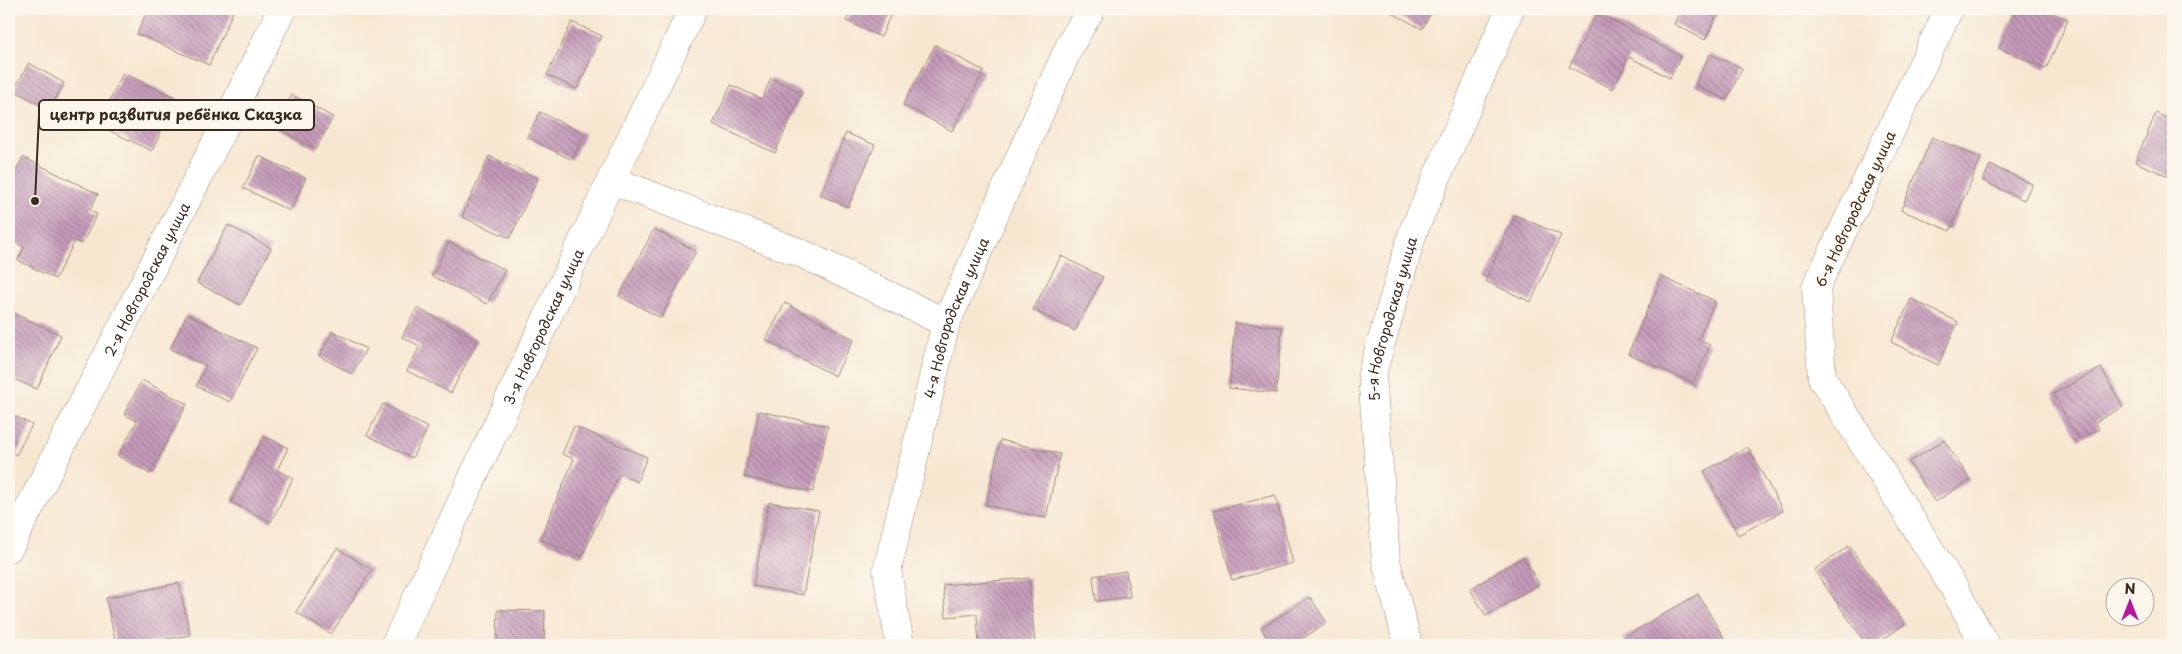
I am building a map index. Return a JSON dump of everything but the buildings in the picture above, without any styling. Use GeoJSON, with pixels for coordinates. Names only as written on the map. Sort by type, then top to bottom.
{"type":"FeatureCollection","features":[{"type":"Feature","properties":{"kind":"street","name":"2-я Новгородская улица"},"geometry":{"type":"LineString","coordinates":[[9,548],[227,121],[282,9]]}},
{"type":"Feature","properties":{"kind":"street","name":"3-я Новгородская улица"},"geometry":{"type":"LineString","coordinates":[[396,645],[612,180],[694,9]]}},
{"type":"Feature","properties":{"kind":"street","name":"4-я Новгородская улица"},"geometry":{"type":"LineString","coordinates":[[900,645],[887,572],[946,323],[1070,45],[1091,9]]}},
{"type":"Feature","properties":{"kind":"street","name":"5-я Новгородская улица"},"geometry":{"type":"LineString","coordinates":[[1408,645],[1386,561],[1372,374],[1413,232],[1510,9]]}},
{"type":"Feature","properties":{"kind":"street","name":"6-я Новгородская улица"},"geometry":{"type":"LineString","coordinates":[[1949,9],[1816,287],[1822,378],[1954,588],[1985,645]]}},
{"type":"Feature","properties":{"kind":"street"},"geometry":{"type":"LineString","coordinates":[[612,180],[803,254],[946,323]]}},
{"type":"Feature","properties":{"kind":"place","name":"центр развития ребёнка Сказка"},"geometry":{"type":"Point","coordinates":[35,201]}}]}
